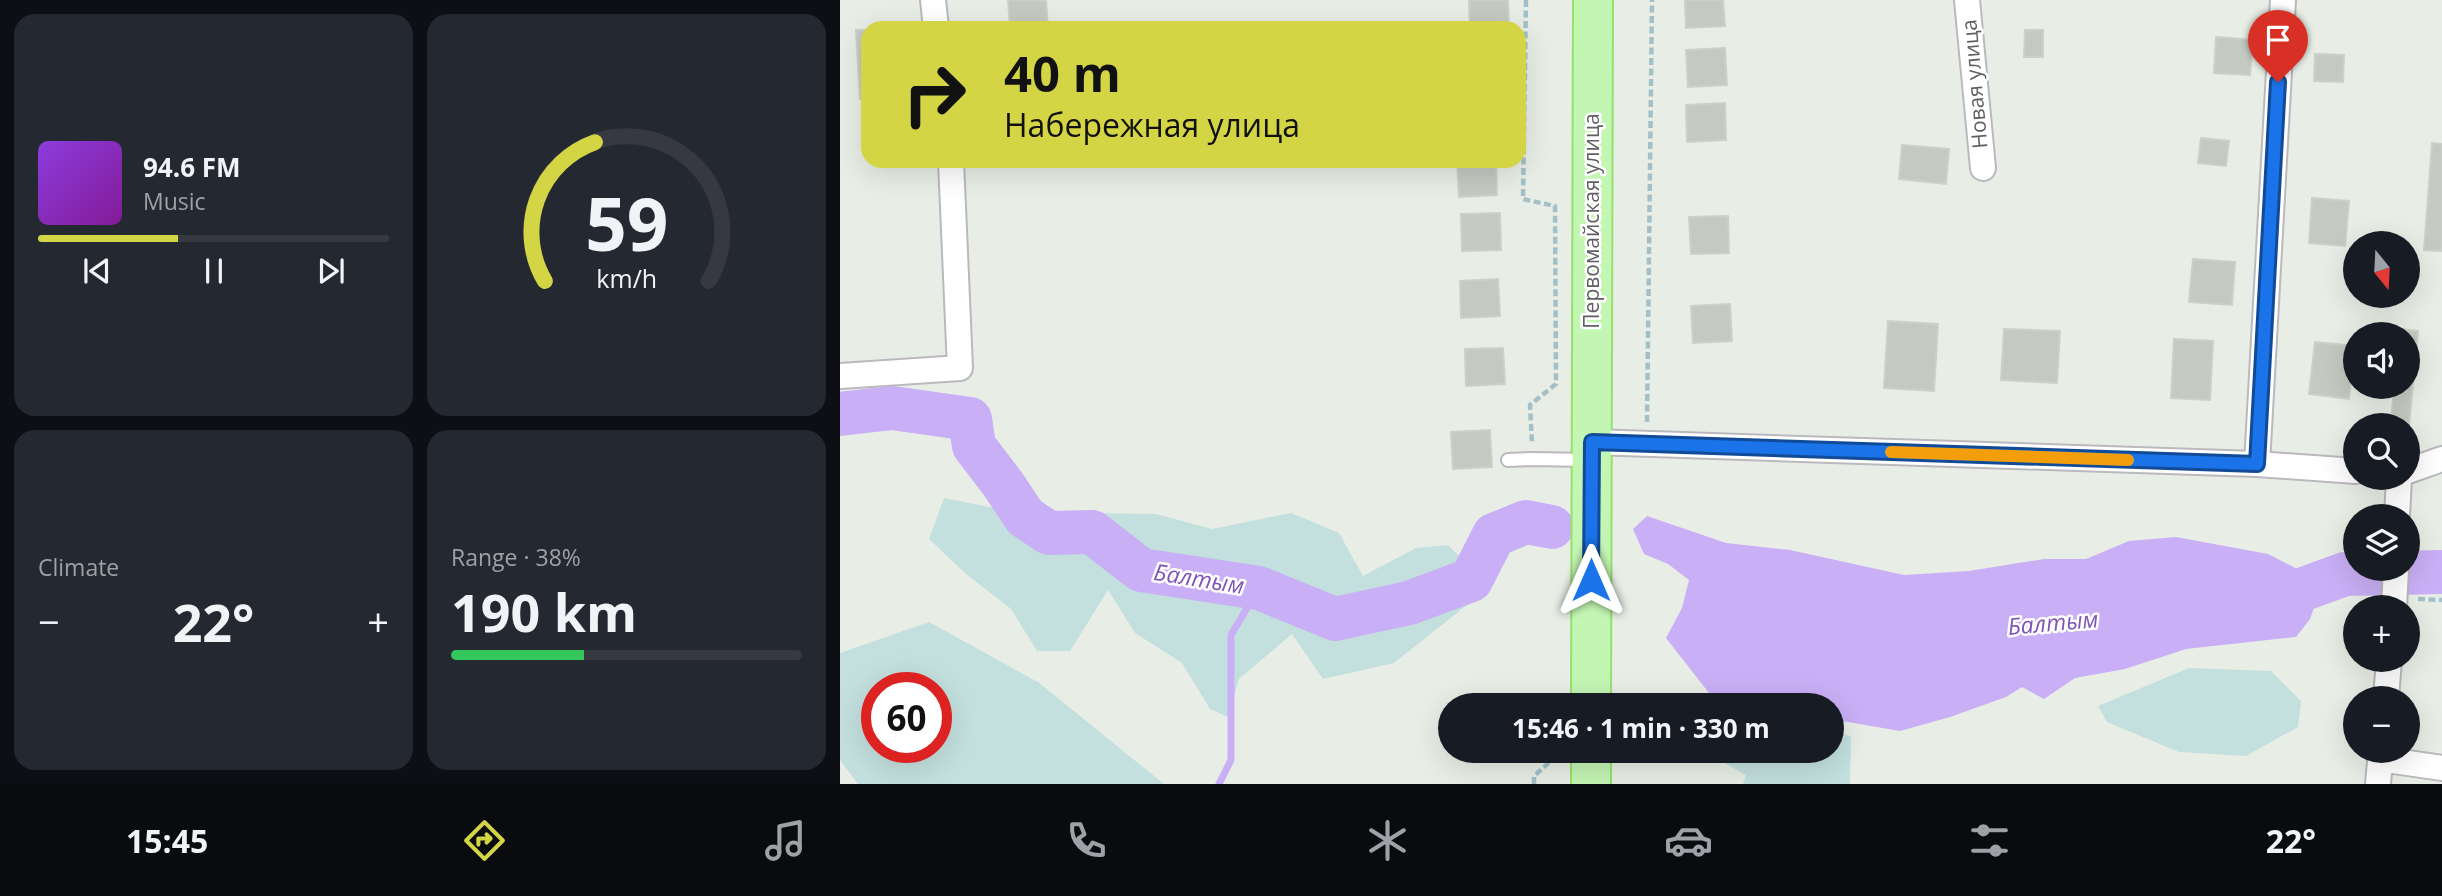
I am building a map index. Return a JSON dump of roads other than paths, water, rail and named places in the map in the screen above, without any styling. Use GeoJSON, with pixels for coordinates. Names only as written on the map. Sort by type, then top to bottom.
{"type":"FeatureCollection","features":[{"type":"Feature","properties":{"kind":"main road","name":"Первомайская улица"},"geometry":{"type":"LineString","coordinates":[[1591,693],[1593,0]]}},
{"type":"Feature","properties":{"kind":"main road"},"geometry":{"type":"LineString","coordinates":[[1591,763],[1591,784]]}},
{"type":"Feature","properties":{"kind":"street"},"geometry":{"type":"LineString","coordinates":[[933,0],[935,21]]}},
{"type":"Feature","properties":{"kind":"street","name":"Новая улица"},"geometry":{"type":"LineString","coordinates":[[1967,0],[1983,169]]}},
{"type":"Feature","properties":{"kind":"street"},"geometry":{"type":"LineString","coordinates":[[2257,464],[2283,0]]}},
{"type":"Feature","properties":{"kind":"street"},"geometry":{"type":"LineString","coordinates":[[840,376],[960,368],[951,168]]}},
{"type":"Feature","properties":{"kind":"street"},"geometry":{"type":"LineString","coordinates":[[1592,451],[1647,444],[2257,464],[2343,470]]}},
{"type":"Feature","properties":{"kind":"street"},"geometry":{"type":"LineString","coordinates":[[2420,467],[2442,459]]}},
{"type":"Feature","properties":{"kind":"street"},"geometry":{"type":"LineString","coordinates":[[2378,784],[2380,763]]}},
{"type":"Feature","properties":{"kind":"street"},"geometry":{"type":"LineString","coordinates":[[2419,763],[2442,768]]}},
{"type":"Feature","properties":{"kind":"lane"},"geometry":{"type":"LineString","coordinates":[[1508,460],[1592,451]]}},
{"type":"Feature","properties":{"kind":"water"},"geometry":{"type":"Polygon","coordinates":[[[1647,516],[1726,543],[1790,550],[1904,575],[1969,571],[2044,559],[2086,559],[2129,541],[2176,537],[2268,554],[2301,571],[2319,570],[2339,564],[2343,576],[2318,596],[2310,619],[2296,637],[2186,649],[2125,669],[2075,678],[2044,699],[2022,687],[2006,697],[1900,731],[1844,721],[1844,693],[1709,693],[1666,638],[1682,608],[1689,580],[1668,564],[1644,554],[1633,529],[1647,516]]]}},
{"type":"Feature","properties":{"kind":"waterway","name":"Балтым"},"geometry":{"type":"LineString","coordinates":[[840,414],[892,408],[970,419],[974,446],[1025,517],[1049,533],[1092,532],[1141,570],[1259,588],[1335,619],[1409,603],[1471,580],[1494,535],[1526,522],[1552,527]]}},
{"type":"Feature","properties":{"kind":"waterway","name":"Балтым"},"geometry":{"type":"LineString","coordinates":[[2290,594],[2345,574],[2442,572]]}},
{"type":"Feature","properties":{"kind":"waterway"},"geometry":{"type":"LineString","coordinates":[[1219,784],[1231,760],[1231,635],[1259,588]]}}]}
